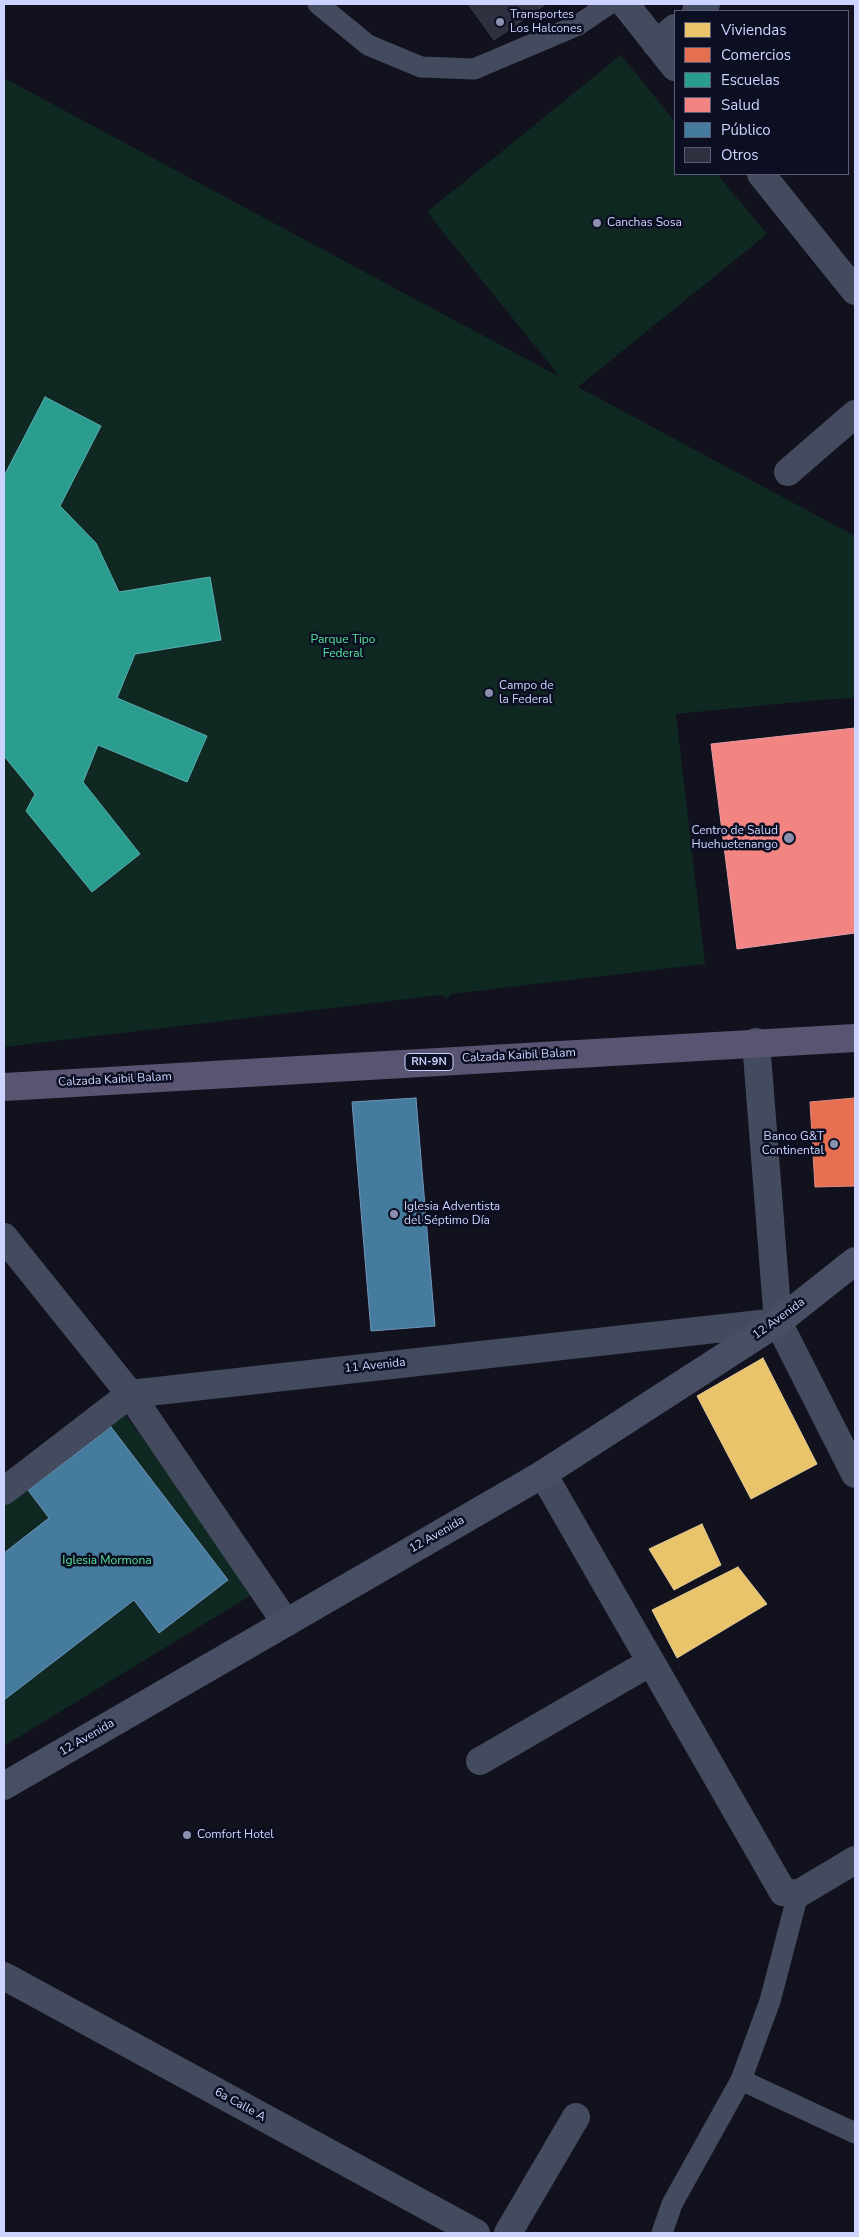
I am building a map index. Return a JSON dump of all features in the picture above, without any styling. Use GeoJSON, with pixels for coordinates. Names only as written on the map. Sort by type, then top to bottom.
{"type":"FeatureCollection","features":[{"type":"Feature","properties":{"kind":"main road","name":"Calzada Kaibil Balam"},"geometry":{"type":"LineString","coordinates":[[4,1087],[756,1042],[855,1038]]}},
{"type":"Feature","properties":{"kind":"street"},"geometry":{"type":"LineString","coordinates":[[625,4],[666,36],[674,64]]}},
{"type":"Feature","properties":{"kind":"street"},"geometry":{"type":"LineString","coordinates":[[762,175],[855,291]]}},
{"type":"Feature","properties":{"kind":"street"},"geometry":{"type":"LineString","coordinates":[[788,472],[855,414]]}},
{"type":"Feature","properties":{"kind":"street"},"geometry":{"type":"LineString","coordinates":[[756,1042],[778,1322],[855,1474]]}},
{"type":"Feature","properties":{"kind":"street"},"geometry":{"type":"LineString","coordinates":[[4,1237],[130,1394],[286,1623]]}},
{"type":"Feature","properties":{"kind":"street","name":"12 Avenida"},"geometry":{"type":"LineString","coordinates":[[4,1786],[543,1474],[778,1322],[855,1261]]}},
{"type":"Feature","properties":{"kind":"street","name":"11 Avenida"},"geometry":{"type":"LineString","coordinates":[[130,1394],[778,1322]]}},
{"type":"Feature","properties":{"kind":"street"},"geometry":{"type":"LineString","coordinates":[[4,1491],[130,1394]]}},
{"type":"Feature","properties":{"kind":"street"},"geometry":{"type":"LineString","coordinates":[[543,1474],[783,1892],[798,1894],[855,1860]]}},
{"type":"Feature","properties":{"kind":"street"},"geometry":{"type":"LineString","coordinates":[[480,1761],[651,1662]]}},
{"type":"Feature","properties":{"kind":"street","name":"6a Calle A"},"geometry":{"type":"LineString","coordinates":[[4,1976],[476,2233]]}},
{"type":"Feature","properties":{"kind":"street"},"geometry":{"type":"LineString","coordinates":[[508,2233],[576,2117]]}},
{"type":"Feature","properties":{"kind":"lane"},"geometry":{"type":"LineString","coordinates":[[318,4],[368,45],[376,49],[420,67],[474,69],[578,25],[609,4]]}},
{"type":"Feature","properties":{"kind":"lane"},"geometry":{"type":"LineString","coordinates":[[662,2233],[672,2204],[741,2080],[770,2001],[798,1894]]}},
{"type":"Feature","properties":{"kind":"lane"},"geometry":{"type":"LineString","coordinates":[[741,2080],[855,2133]]}},
{"type":"Feature","properties":{"kind":"green space","name":"Parque Tipo Federal"},"geometry":{"type":"Polygon","coordinates":[[[621,55],[674,121],[674,175],[718,175],[767,234],[578,387],[855,536],[855,698],[676,714],[705,964],[451,994],[447,999],[441,995],[4,1047],[4,78],[560,377],[427,212],[621,55]]]}},
{"type":"Feature","properties":{"kind":"green space","name":"Iglesia Mormona"},"geometry":{"type":"Polygon","coordinates":[[[112,1397],[258,1591],[4,1746],[4,1488],[112,1397]]]}},
{"type":"Feature","properties":{"kind":"building: Viviendas"},"geometry":{"type":"Polygon","coordinates":[[[763,1358],[817,1464],[751,1499],[697,1396],[763,1358]]]}},
{"type":"Feature","properties":{"kind":"building: Viviendas"},"geometry":{"type":"Polygon","coordinates":[[[702,1524],[721,1565],[674,1590],[649,1549],[702,1524]]]}},
{"type":"Feature","properties":{"kind":"building: Viviendas"},"geometry":{"type":"Polygon","coordinates":[[[738,1567],[767,1604],[677,1658],[652,1610],[738,1567]]]}},
{"type":"Feature","properties":{"kind":"building: Comercios","name":"Banco G&T Continental"},"geometry":{"type":"Polygon","coordinates":[[[855,1098],[855,1186],[815,1187],[810,1102],[855,1098]]]}},
{"type":"Feature","properties":{"kind":"building: Escuelas"},"geometry":{"type":"Polygon","coordinates":[[[45,397],[101,426],[60,506],[96,543],[119,592],[210,577],[221,640],[135,654],[117,698],[207,736],[187,782],[98,745],[83,782],[140,854],[92,892],[26,811],[35,794],[4,756],[4,476],[45,397]]]}},
{"type":"Feature","properties":{"kind":"building: Salud","name":"Centro de Salud Huehuetenango"},"geometry":{"type":"Polygon","coordinates":[[[855,728],[855,933],[737,949],[711,744],[855,728]]]}},
{"type":"Feature","properties":{"kind":"building: Público","name":"Iglesia Adventista del Séptimo Día"},"geometry":{"type":"Polygon","coordinates":[[[416,1098],[435,1326],[371,1331],[352,1102],[416,1098]]]}},
{"type":"Feature","properties":{"kind":"building: Público","name":"Iglesia Mormona"},"geometry":{"type":"Polygon","coordinates":[[[111,1427],[228,1580],[159,1633],[134,1600],[4,1700],[4,1553],[49,1518],[28,1490],[111,1427]]]}},
{"type":"Feature","properties":{"kind":"building: Otros","name":"Transportes Los Halcones"},"geometry":{"type":"Polygon","coordinates":[[[468,4],[546,4],[494,40],[468,4]]]}},
{"type":"Feature","properties":{"kind":"place","name":"Transportes Los Halcones"},"geometry":{"type":"Point","coordinates":[500,22]}},
{"type":"Feature","properties":{"kind":"place","name":"Canchas Sosa"},"geometry":{"type":"Point","coordinates":[597,223]}},
{"type":"Feature","properties":{"kind":"place","name":"Campo de la Federal"},"geometry":{"type":"Point","coordinates":[489,693]}},
{"type":"Feature","properties":{"kind":"place","name":"Centro de Salud Huehuetenango"},"geometry":{"type":"Point","coordinates":[789,838]}},
{"type":"Feature","properties":{"kind":"place","name":"Banco G&T Continental"},"geometry":{"type":"Point","coordinates":[834,1144]}},
{"type":"Feature","properties":{"kind":"place","name":"Iglesia Adventista del Séptimo Día"},"geometry":{"type":"Point","coordinates":[394,1214]}},
{"type":"Feature","properties":{"kind":"place","name":"Comfort Hotel"},"geometry":{"type":"Point","coordinates":[187,1835]}}]}
